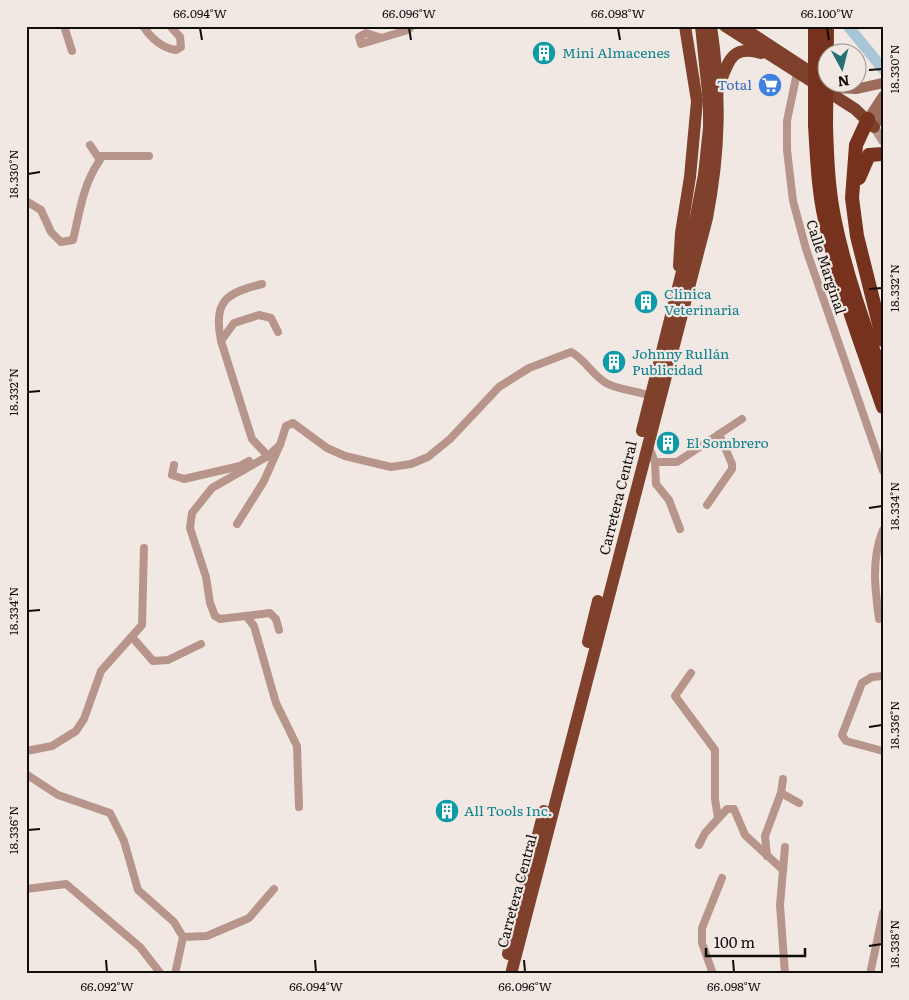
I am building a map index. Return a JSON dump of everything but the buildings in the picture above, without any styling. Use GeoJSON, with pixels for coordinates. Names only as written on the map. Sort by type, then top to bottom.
{"type":"FeatureCollection","features":[{"type":"Feature","properties":{"kind":"highway","name":"Carretera Central"},"geometry":{"type":"LineString","coordinates":[[503,974],[696,216],[707,152],[709,103],[701,26]]}},
{"type":"Feature","properties":{"kind":"highway","name":"Carretera Central"},"geometry":{"type":"LineString","coordinates":[[511,974],[708,209],[718,143],[719,87],[711,26]]}},
{"type":"Feature","properties":{"kind":"highway"},"geometry":{"type":"LineString","coordinates":[[725,26],[768,55]]}},
{"type":"Feature","properties":{"kind":"highway"},"geometry":{"type":"LineString","coordinates":[[739,26],[751,31],[797,68],[877,116]]}},
{"type":"Feature","properties":{"kind":"highway"},"geometry":{"type":"LineString","coordinates":[[815,26],[821,126],[834,217],[848,274],[883,377]]}},
{"type":"Feature","properties":{"kind":"highway"},"geometry":{"type":"LineString","coordinates":[[827,26],[819,183],[824,219],[838,276],[883,407]]}},
{"type":"Feature","properties":{"kind":"highway"},"geometry":{"type":"LineString","coordinates":[[681,278],[678,262],[690,177],[697,101],[687,28]]}},
{"type":"Feature","properties":{"kind":"highway"},"geometry":{"type":"LineString","coordinates":[[719,87],[727,64],[734,54],[742,50],[751,50],[768,55],[816,78]]}},
{"type":"Feature","properties":{"kind":"highway"},"geometry":{"type":"LineString","coordinates":[[842,92],[877,116]]}},
{"type":"Feature","properties":{"kind":"highway"},"geometry":{"type":"LineString","coordinates":[[877,116],[856,156],[852,198],[857,236],[883,340]]}},
{"type":"Feature","properties":{"kind":"highway"},"geometry":{"type":"LineString","coordinates":[[852,198],[867,159],[873,153],[883,154]]}},
{"type":"Feature","properties":{"kind":"main road"},"geometry":{"type":"LineString","coordinates":[[866,88],[883,83]]}},
{"type":"Feature","properties":{"kind":"street"},"geometry":{"type":"LineString","coordinates":[[64,26],[72,51]]}},
{"type":"Feature","properties":{"kind":"street"},"geometry":{"type":"LineString","coordinates":[[142,26],[151,38],[169,49],[176,50],[181,47],[181,42],[170,26]]}},
{"type":"Feature","properties":{"kind":"street"},"geometry":{"type":"LineString","coordinates":[[382,38],[408,30],[412,26]]}},
{"type":"Feature","properties":{"kind":"street","name":"Calle Marginal"},"geometry":{"type":"LineString","coordinates":[[797,68],[788,121],[787,150],[793,201],[806,249],[883,471]]}},
{"type":"Feature","properties":{"kind":"street"},"geometry":{"type":"LineString","coordinates":[[877,116],[883,141]]}},
{"type":"Feature","properties":{"kind":"street"},"geometry":{"type":"LineString","coordinates":[[26,202],[41,210],[51,232],[61,242],[74,240],[84,192],[90,175],[100,160],[90,145]]}},
{"type":"Feature","properties":{"kind":"street"},"geometry":{"type":"LineString","coordinates":[[99,156],[149,156]]}},
{"type":"Feature","properties":{"kind":"street"},"geometry":{"type":"LineString","coordinates":[[262,284],[241,289],[221,304],[217,319],[221,341],[252,439],[266,455]]}},
{"type":"Feature","properties":{"kind":"street"},"geometry":{"type":"LineString","coordinates":[[221,341],[234,323],[259,314],[271,318],[278,332]]}},
{"type":"Feature","properties":{"kind":"street"},"geometry":{"type":"LineString","coordinates":[[237,524],[264,481],[286,426],[293,423],[327,448],[345,456],[391,466],[411,464],[428,457],[450,440],[499,387],[529,368],[571,352],[580,357],[591,372],[607,383],[651,396]]}},
{"type":"Feature","properties":{"kind":"street"},"geometry":{"type":"LineString","coordinates":[[655,462],[677,462],[742,418]]}},
{"type":"Feature","properties":{"kind":"street"},"geometry":{"type":"LineString","coordinates":[[708,505],[732,470],[732,464],[719,434]]}},
{"type":"Feature","properties":{"kind":"street"},"geometry":{"type":"LineString","coordinates":[[648,443],[655,462],[656,484],[669,500],[680,529]]}},
{"type":"Feature","properties":{"kind":"street"},"geometry":{"type":"LineString","coordinates":[[279,630],[276,619],[270,613],[220,619],[215,616],[210,603],[206,576],[190,528],[192,513],[212,488],[280,445]]}},
{"type":"Feature","properties":{"kind":"street"},"geometry":{"type":"LineString","coordinates":[[174,465],[172,475],[184,479],[240,466],[266,455]]}},
{"type":"Feature","properties":{"kind":"street"},"geometry":{"type":"LineString","coordinates":[[879,620],[874,577],[878,542],[883,530]]}},
{"type":"Feature","properties":{"kind":"street"},"geometry":{"type":"LineString","coordinates":[[26,751],[52,746],[76,731],[84,719],[100,671],[142,625],[144,548]]}},
{"type":"Feature","properties":{"kind":"street"},"geometry":{"type":"LineString","coordinates":[[246,616],[254,626],[276,703],[297,746],[299,807]]}},
{"type":"Feature","properties":{"kind":"street"},"geometry":{"type":"LineString","coordinates":[[132,637],[153,661],[168,660],[201,644]]}},
{"type":"Feature","properties":{"kind":"street"},"geometry":{"type":"LineString","coordinates":[[691,672],[675,696],[716,750],[715,792],[718,818]]}},
{"type":"Feature","properties":{"kind":"street"},"geometry":{"type":"LineString","coordinates":[[883,676],[872,677],[862,683],[842,735],[846,741],[883,751]]}},
{"type":"Feature","properties":{"kind":"street"},"geometry":{"type":"LineString","coordinates":[[26,774],[58,795],[110,813],[124,841],[138,890],[174,922],[183,937],[175,974]]}},
{"type":"Feature","properties":{"kind":"street"},"geometry":{"type":"LineString","coordinates":[[767,856],[765,836],[781,793],[784,779]]}},
{"type":"Feature","properties":{"kind":"street"},"geometry":{"type":"LineString","coordinates":[[781,793],[799,803]]}},
{"type":"Feature","properties":{"kind":"street"},"geometry":{"type":"LineString","coordinates":[[699,845],[705,833],[718,818],[727,809],[734,809],[745,835],[783,870]]}},
{"type":"Feature","properties":{"kind":"street"},"geometry":{"type":"LineString","coordinates":[[785,847],[780,905],[785,974]]}},
{"type":"Feature","properties":{"kind":"street"},"geometry":{"type":"LineString","coordinates":[[713,974],[702,943],[702,928],[722,878]]}},
{"type":"Feature","properties":{"kind":"street"},"geometry":{"type":"LineString","coordinates":[[26,889],[66,884],[140,947],[161,974]]}},
{"type":"Feature","properties":{"kind":"street"},"geometry":{"type":"LineString","coordinates":[[183,937],[207,936],[249,918],[274,889]]}},
{"type":"Feature","properties":{"kind":"street"},"geometry":{"type":"LineString","coordinates":[[870,974],[883,913]]}},
{"type":"Feature","properties":{"kind":"waterway"},"geometry":{"type":"LineString","coordinates":[[848,26],[883,69]]}},
{"type":"Feature","properties":{"kind":"place","name":"Mini Almacenes"},"geometry":{"type":"Point","coordinates":[544,53]}},
{"type":"Feature","properties":{"kind":"place","name":"Total"},"geometry":{"type":"Point","coordinates":[770,85]}},
{"type":"Feature","properties":{"kind":"place","name":"Clínica Veterinaria"},"geometry":{"type":"Point","coordinates":[646,302]}},
{"type":"Feature","properties":{"kind":"place","name":"Johnny Rullán Publicidad"},"geometry":{"type":"Point","coordinates":[614,362]}},
{"type":"Feature","properties":{"kind":"place","name":"El Sombrero"},"geometry":{"type":"Point","coordinates":[668,443]}},
{"type":"Feature","properties":{"kind":"place","name":"All Tools Inc."},"geometry":{"type":"Point","coordinates":[447,811]}}]}
